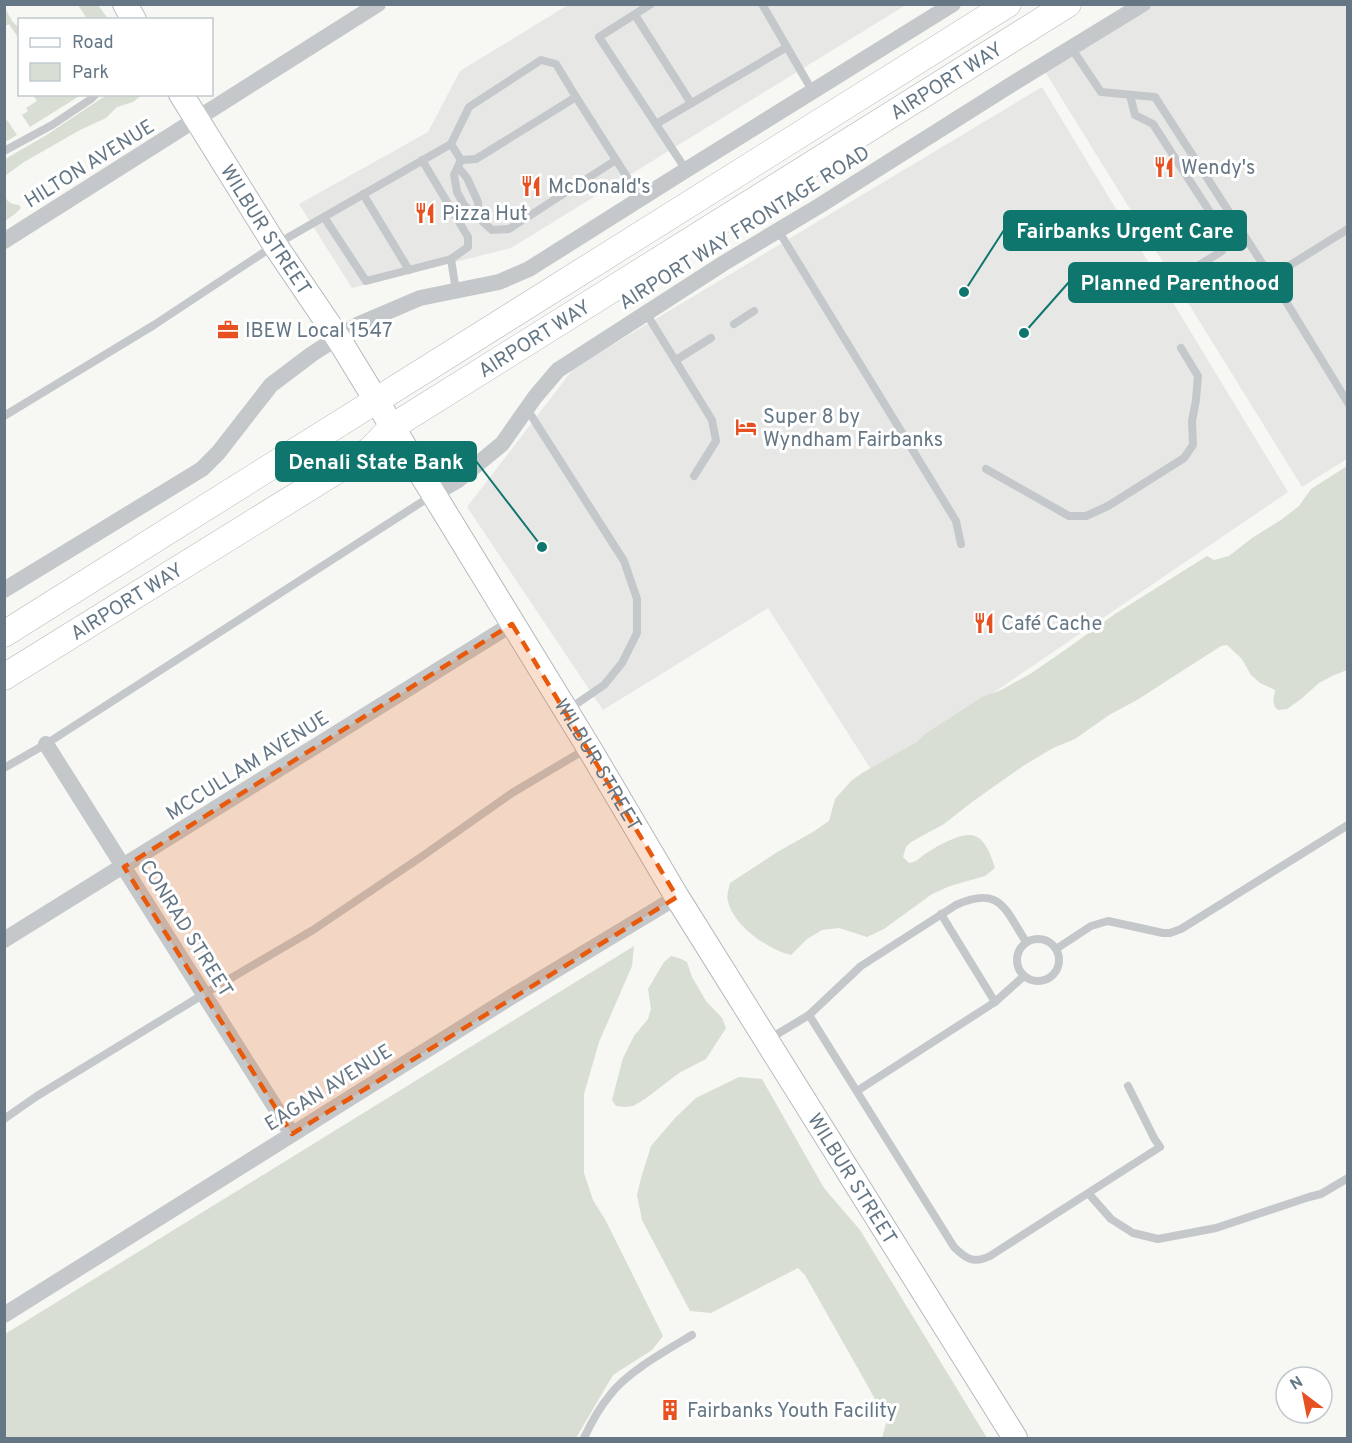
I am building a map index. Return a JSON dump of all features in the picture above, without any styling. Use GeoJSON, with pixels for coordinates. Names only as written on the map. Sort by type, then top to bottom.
{"type":"FeatureCollection","features":[{"type":"Feature","properties":{"kind":"main road","name":"AIRPORT WAY"},"geometry":{"type":"LineString","coordinates":[[4,634],[1008,4]]}},
{"type":"Feature","properties":{"kind":"main road","name":"AIRPORT WAY"},"geometry":{"type":"LineString","coordinates":[[4,677],[370,450],[392,427],[1068,4]]}},
{"type":"Feature","properties":{"kind":"street"},"geometry":{"type":"LineString","coordinates":[[125,4],[133,18]]}},
{"type":"Feature","properties":{"kind":"street","name":"HILTON AVENUE"},"geometry":{"type":"LineString","coordinates":[[4,241],[378,4]]}},
{"type":"Feature","properties":{"kind":"street","name":"AIRPORT WAY FRONTAGE ROAD"},"geometry":{"type":"LineString","coordinates":[[434,494],[458,480],[502,444],[558,370],[778,230],[1143,4]]}},
{"type":"Feature","properties":{"kind":"street"},"geometry":{"type":"LineString","coordinates":[[4,590],[202,469],[230,439],[271,385],[312,354],[359,324],[420,298],[499,282],[530,269],[944,7]]}},
{"type":"Feature","properties":{"kind":"street","name":"WILBUR STREET"},"geometry":{"type":"LineString","coordinates":[[182,96],[275,245],[378,401],[677,897],[1015,1438]]}},
{"type":"Feature","properties":{"kind":"street","name":"MCCULLAM AVENUE"},"geometry":{"type":"LineString","coordinates":[[4,940],[512,624]]}},
{"type":"Feature","properties":{"kind":"street","name":"CONRAD STREET"},"geometry":{"type":"LineString","coordinates":[[46,744],[292,1134]]}},
{"type":"Feature","properties":{"kind":"street","name":"EAGAN AVENUE"},"geometry":{"type":"LineString","coordinates":[[4,1315],[511,997],[677,897]]}},
{"type":"Feature","properties":{"kind":"lane"},"geometry":{"type":"LineString","coordinates":[[651,4],[600,37],[686,170]]}},
{"type":"Feature","properties":{"kind":"lane"},"geometry":{"type":"LineString","coordinates":[[762,4],[813,92]]}},
{"type":"Feature","properties":{"kind":"lane"},"geometry":{"type":"LineString","coordinates":[[634,15],[691,103]]}},
{"type":"Feature","properties":{"kind":"lane"},"geometry":{"type":"LineString","coordinates":[[656,124],[787,47]]}},
{"type":"Feature","properties":{"kind":"lane"},"geometry":{"type":"LineString","coordinates":[[1072,49],[1101,92],[1155,97],[1271,277],[1347,402]]}},
{"type":"Feature","properties":{"kind":"lane"},"geometry":{"type":"LineString","coordinates":[[4,416],[154,325],[275,245],[451,144],[469,107],[541,60],[556,64],[641,200]]}},
{"type":"Feature","properties":{"kind":"lane"},"geometry":{"type":"LineString","coordinates":[[1130,95],[1135,115],[1153,124],[1219,226],[1224,240],[1222,251],[1196,267]]}},
{"type":"Feature","properties":{"kind":"lane"},"geometry":{"type":"LineString","coordinates":[[4,151],[52,125],[94,96]]}},
{"type":"Feature","properties":{"kind":"lane"},"geometry":{"type":"LineString","coordinates":[[459,163],[476,159],[576,97]]}},
{"type":"Feature","properties":{"kind":"lane"},"geometry":{"type":"LineString","coordinates":[[451,144],[478,202],[479,217]]}},
{"type":"Feature","properties":{"kind":"lane"},"geometry":{"type":"LineString","coordinates":[[324,217],[366,281],[451,259],[468,247],[468,237],[422,160]]}},
{"type":"Feature","properties":{"kind":"lane"},"geometry":{"type":"LineString","coordinates":[[459,163],[454,175],[457,192],[464,205],[492,230],[509,229],[616,160]]}},
{"type":"Feature","properties":{"kind":"lane"},"geometry":{"type":"LineString","coordinates":[[363,194],[410,270]]}},
{"type":"Feature","properties":{"kind":"lane"},"geometry":{"type":"LineString","coordinates":[[1271,277],[1347,229]]}},
{"type":"Feature","properties":{"kind":"lane"},"geometry":{"type":"LineString","coordinates":[[778,230],[956,521],[961,544]]}},
{"type":"Feature","properties":{"kind":"lane"},"geometry":{"type":"LineString","coordinates":[[451,259],[456,291]]}},
{"type":"Feature","properties":{"kind":"lane"},"geometry":{"type":"LineString","coordinates":[[734,324],[754,311]]}},
{"type":"Feature","properties":{"kind":"lane"},"geometry":{"type":"LineString","coordinates":[[646,313],[712,420],[716,441],[694,476]]}},
{"type":"Feature","properties":{"kind":"lane"},"geometry":{"type":"LineString","coordinates":[[676,360],[711,338]]}},
{"type":"Feature","properties":{"kind":"lane"},"geometry":{"type":"LineString","coordinates":[[986,469],[1070,516],[1086,516],[1108,506],[1184,458],[1193,445],[1192,421],[1198,376],[1181,348]]}},
{"type":"Feature","properties":{"kind":"lane"},"geometry":{"type":"LineString","coordinates":[[527,409],[624,561],[637,599],[637,633],[622,663],[604,685],[566,711]]}},
{"type":"Feature","properties":{"kind":"lane"},"geometry":{"type":"LineString","coordinates":[[4,768],[46,744],[434,494]]}},
{"type":"Feature","properties":{"kind":"lane"},"geometry":{"type":"LineString","coordinates":[[4,1119],[37,1096],[313,930],[512,793],[589,748]]}},
{"type":"Feature","properties":{"kind":"lane"},"geometry":{"type":"LineString","coordinates":[[1056,949],[1091,926],[1108,921],[1163,933],[1181,929],[1347,825]]}},
{"type":"Feature","properties":{"kind":"lane"},"geometry":{"type":"LineString","coordinates":[[766,1041],[809,1015],[861,966],[956,904],[970,898],[982,896],[992,898],[1000,904],[1026,942]]}},
{"type":"Feature","properties":{"kind":"lane"},"geometry":{"type":"LineString","coordinates":[[941,914],[995,1002]]}},
{"type":"Feature","properties":{"kind":"lane"},"geometry":{"type":"LineString","coordinates":[[1037,938],[1045,939],[1056,949],[1059,963],[1053,975],[1041,981],[1024,976],[1016,964],[1019,949],[1026,942],[1037,938]]}},
{"type":"Feature","properties":{"kind":"lane"},"geometry":{"type":"LineString","coordinates":[[857,1091],[995,1002],[1024,976]]}},
{"type":"Feature","properties":{"kind":"lane"},"geometry":{"type":"LineString","coordinates":[[809,1015],[954,1247],[970,1259],[982,1260],[990,1256],[1160,1147],[1128,1086]]}},
{"type":"Feature","properties":{"kind":"lane"},"geometry":{"type":"LineString","coordinates":[[1089,1194],[1111,1219],[1133,1233],[1158,1239],[1216,1228],[1321,1194],[1347,1178]]}},
{"type":"Feature","properties":{"kind":"lane"},"geometry":{"type":"LineString","coordinates":[[584,1438],[590,1424],[610,1394],[625,1379],[692,1335]]}},
{"type":"Feature","properties":{"kind":"highlighted area"},"geometry":{"type":"Polygon","coordinates":[[[512,624],[677,897],[292,1134],[124,867],[512,624]]]}},
{"type":"Feature","properties":{"kind":"shaded area"},"geometry":{"type":"Polygon","coordinates":[[[568,5],[906,5],[511,248],[352,288],[299,204],[428,132],[460,71],[568,5]]]}},
{"type":"Feature","properties":{"kind":"shaded area"},"geometry":{"type":"Polygon","coordinates":[[[1150,5],[1347,5],[1347,459],[1302,487],[1044,70],[1150,5]]]}},
{"type":"Feature","properties":{"kind":"shaded area"},"geometry":{"type":"Polygon","coordinates":[[[1042,87],[1288,492],[874,774],[768,608],[603,710],[467,507],[574,368],[1042,87]]]}},
{"type":"Feature","properties":{"kind":"green space"},"geometry":{"type":"Polygon","coordinates":[[[78,5],[98,5],[107,18],[86,18],[78,5]]]}},
{"type":"Feature","properties":{"kind":"green space"},"geometry":{"type":"Polygon","coordinates":[[[5,8],[18,27],[18,35],[9,24],[5,26],[5,8]]]}},
{"type":"Feature","properties":{"kind":"green space"},"geometry":{"type":"Polygon","coordinates":[[[34,96],[79,96],[30,127],[22,115],[28,111],[26,108],[37,101],[34,96]]]}},
{"type":"Feature","properties":{"kind":"green space"},"geometry":{"type":"Polygon","coordinates":[[[105,96],[141,96],[133,102],[117,107],[106,118],[24,162],[5,176],[7,158],[105,96]]]}},
{"type":"Feature","properties":{"kind":"green space"},"geometry":{"type":"Polygon","coordinates":[[[7,120],[17,135],[5,142],[5,121],[7,120]]]}},
{"type":"Feature","properties":{"kind":"green space"},"geometry":{"type":"Polygon","coordinates":[[[5,194],[8,201],[21,208],[5,221],[5,194]]]}},
{"type":"Feature","properties":{"kind":"green space"},"geometry":{"type":"Polygon","coordinates":[[[1347,466],[1347,670],[1319,683],[1287,709],[1278,710],[1274,703],[1275,690],[1260,683],[1251,675],[1242,659],[1227,645],[1221,646],[1137,700],[1109,715],[1075,739],[1053,748],[1023,766],[944,824],[911,842],[906,847],[903,857],[909,863],[916,861],[949,840],[963,836],[975,836],[985,845],[995,868],[985,876],[932,894],[884,929],[867,937],[839,928],[822,930],[807,939],[791,955],[762,942],[737,919],[727,899],[730,883],[829,821],[835,799],[851,781],[917,742],[925,734],[982,697],[1001,690],[1030,674],[1115,614],[1207,556],[1214,560],[1229,556],[1299,506],[1311,489],[1347,466]]]}},
{"type":"Feature","properties":{"kind":"green space"},"geometry":{"type":"Polygon","coordinates":[[[634,946],[632,966],[599,1042],[584,1094],[584,1173],[593,1200],[606,1221],[663,1336],[652,1350],[613,1375],[576,1438],[5,1438],[5,1334],[634,946]]]}},
{"type":"Feature","properties":{"kind":"green space"},"geometry":{"type":"Polygon","coordinates":[[[671,956],[687,962],[692,977],[706,1001],[722,1018],[726,1028],[706,1059],[679,1073],[633,1106],[616,1106],[612,1100],[623,1058],[634,1036],[648,1019],[651,1009],[648,989],[664,962],[671,956]]]}},
{"type":"Feature","properties":{"kind":"green space"},"geometry":{"type":"Polygon","coordinates":[[[739,1077],[762,1079],[824,1188],[860,1230],[987,1438],[882,1438],[887,1420],[805,1275],[798,1268],[711,1313],[690,1311],[642,1220],[637,1195],[651,1146],[675,1118],[696,1098],[739,1077]]]}},
{"type":"Feature","properties":{"kind":"place","name":"Wendy's"},"geometry":{"type":"Point","coordinates":[1164,167]}},
{"type":"Feature","properties":{"kind":"place","name":"McDonald's"},"geometry":{"type":"Point","coordinates":[531,186]}},
{"type":"Feature","properties":{"kind":"place","name":"Pizza Hut"},"geometry":{"type":"Point","coordinates":[425,213]}},
{"type":"Feature","properties":{"kind":"place","name":"Fairbanks Urgent Care"},"geometry":{"type":"Point","coordinates":[964,292]}},
{"type":"Feature","properties":{"kind":"place","name":"IBEW Local 1547"},"geometry":{"type":"Point","coordinates":[228,330]}},
{"type":"Feature","properties":{"kind":"place","name":"Planned Parenthood"},"geometry":{"type":"Point","coordinates":[1024,333]}},
{"type":"Feature","properties":{"kind":"place","name":"Super 8 by Wyndham Fairbanks"},"geometry":{"type":"Point","coordinates":[746,427]}},
{"type":"Feature","properties":{"kind":"place","name":"Denali State Bank"},"geometry":{"type":"Point","coordinates":[542,547]}},
{"type":"Feature","properties":{"kind":"place","name":"Café Cache"},"geometry":{"type":"Point","coordinates":[984,623]}},
{"type":"Feature","properties":{"kind":"place","name":"Fairbanks Youth Facility"},"geometry":{"type":"Point","coordinates":[670,1410]}}]}
